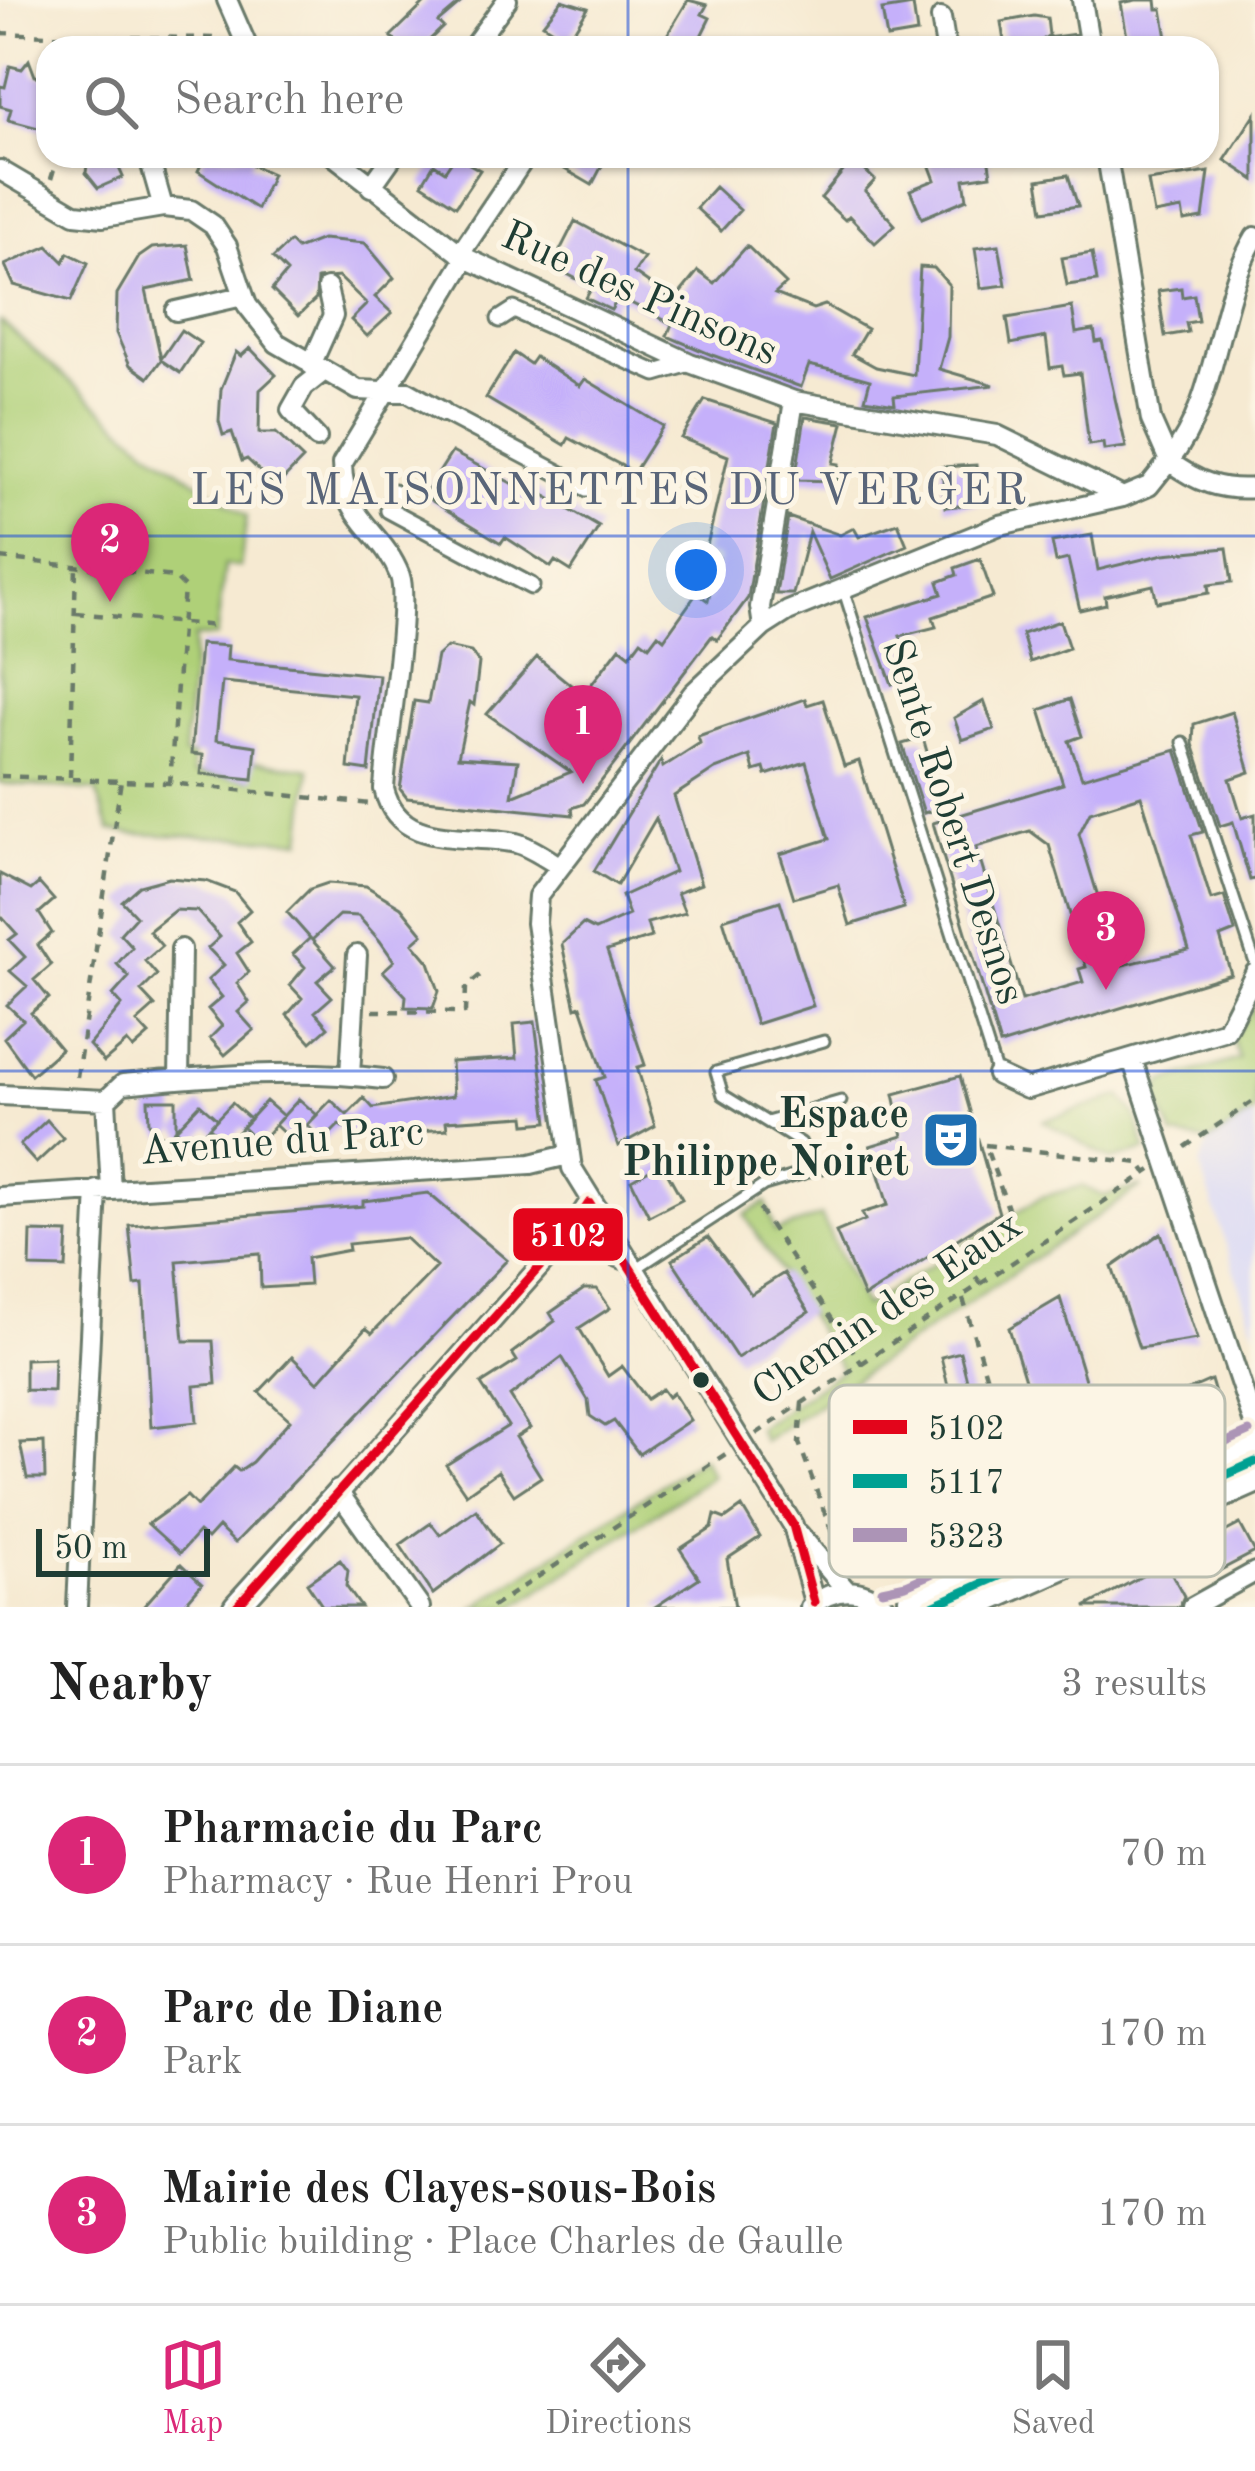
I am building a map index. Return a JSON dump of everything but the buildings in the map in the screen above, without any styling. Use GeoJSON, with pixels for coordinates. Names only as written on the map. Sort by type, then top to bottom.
{"type":"FeatureCollection","features":[{"type":"Feature","properties":{"kind":"street"},"geometry":{"type":"LineString","coordinates":[[227,0],[242,36]]}},
{"type":"Feature","properties":{"kind":"street"},"geometry":{"type":"LineString","coordinates":[[481,36],[507,0]]}},
{"type":"Feature","properties":{"kind":"street"},"geometry":{"type":"LineString","coordinates":[[1082,0],[1088,36]]}},
{"type":"Feature","properties":{"kind":"street"},"geometry":{"type":"LineString","coordinates":[[940,18],[944,36]]}},
{"type":"Feature","properties":{"kind":"street"},"geometry":{"type":"LineString","coordinates":[[152,168],[163,207]]}},
{"type":"Feature","properties":{"kind":"street","name":"Rue des Pinsons"},"geometry":{"type":"LineString","coordinates":[[348,168],[463,256],[690,363],[794,401],[760,608],[764,627]]}},
{"type":"Feature","properties":{"kind":"street"},"geometry":{"type":"LineString","coordinates":[[370,187],[384,168]]}},
{"type":"Feature","properties":{"kind":"street"},"geometry":{"type":"LineString","coordinates":[[518,168],[342,464],[342,494],[388,555],[404,594],[387,740],[386,800],[400,822],[413,831],[520,844],[560,866]]}},
{"type":"Feature","properties":{"kind":"street"},"geometry":{"type":"LineString","coordinates":[[1110,168],[1151,420],[1169,461],[1192,479],[1231,490],[1255,488]]}},
{"type":"Feature","properties":{"kind":"street"},"geometry":{"type":"LineString","coordinates":[[0,170],[75,214],[103,217],[163,207],[191,211],[213,224],[227,246],[243,296],[277,343],[358,390],[408,392],[586,488]]}},
{"type":"Feature","properties":{"kind":"street"},"geometry":{"type":"LineString","coordinates":[[829,1569],[793,1525],[589,1203],[568,1155],[536,922],[538,896],[693,693],[764,627],[843,588],[1000,525],[1149,486],[1181,446],[1212,368],[1239,264],[1255,237]]}},
{"type":"Feature","properties":{"kind":"street"},"geometry":{"type":"LineString","coordinates":[[317,438],[291,410],[292,400],[317,368],[333,316],[327,288]]}},
{"type":"Feature","properties":{"kind":"street"},"geometry":{"type":"LineString","coordinates":[[176,311],[243,296]]}},
{"type":"Feature","properties":{"kind":"street"},"geometry":{"type":"LineString","coordinates":[[500,319],[514,310],[656,373],[690,363]]}},
{"type":"Feature","properties":{"kind":"street"},"geometry":{"type":"LineString","coordinates":[[794,401],[997,435],[1123,496]]}},
{"type":"Feature","properties":{"kind":"street"},"geometry":{"type":"LineString","coordinates":[[394,492],[389,510],[531,586]]}},
{"type":"Feature","properties":{"kind":"street"},"geometry":{"type":"LineString","coordinates":[[179,1079],[182,949]]}},
{"type":"Feature","properties":{"kind":"street"},"geometry":{"type":"LineString","coordinates":[[350,1075],[357,955]]}},
{"type":"Feature","properties":{"kind":"street"},"geometry":{"type":"LineString","coordinates":[[997,1075],[1027,1090],[1226,1030],[1255,973]]}},
{"type":"Feature","properties":{"kind":"street"},"geometry":{"type":"LineString","coordinates":[[1132,1059],[1255,1427]]}},
{"type":"Feature","properties":{"kind":"street"},"geometry":{"type":"LineString","coordinates":[[0,1095],[106,1100],[123,1084],[179,1079],[350,1075],[383,1079]]}},
{"type":"Feature","properties":{"kind":"street"},"geometry":{"type":"LineString","coordinates":[[77,1607],[106,1100]]}},
{"type":"Feature","properties":{"kind":"street","name":"Avenue du Parc"},"geometry":{"type":"LineString","coordinates":[[0,1197],[531,1164],[568,1155]]}},
{"type":"Feature","properties":{"kind":"street"},"geometry":{"type":"LineString","coordinates":[[236,1607],[567,1236],[589,1203]]}},
{"type":"Feature","properties":{"kind":"street"},"geometry":{"type":"LineString","coordinates":[[567,1236],[631,1266]]}},
{"type":"Feature","properties":{"kind":"street"},"geometry":{"type":"LineString","coordinates":[[1225,1459],[1255,1446]]}},
{"type":"Feature","properties":{"kind":"street"},"geometry":{"type":"LineString","coordinates":[[1225,1494],[1255,1481]]}},
{"type":"Feature","properties":{"kind":"street"},"geometry":{"type":"LineString","coordinates":[[339,1493],[420,1607]]}},
{"type":"Feature","properties":{"kind":"street"},"geometry":{"type":"LineString","coordinates":[[793,1525],[812,1605],[846,1590]]}},
{"type":"Feature","properties":{"kind":"street"},"geometry":{"type":"LineString","coordinates":[[1192,1607],[1255,1572]]}},
{"type":"Feature","properties":{"kind":"street"},"geometry":{"type":"LineString","coordinates":[[835,1577],[846,1590],[886,1606],[960,1577]]}},
{"type":"Feature","properties":{"kind":"street"},"geometry":{"type":"LineString","coordinates":[[970,1607],[1038,1577]]}},
{"type":"Feature","properties":{"kind":"lane","name":"Sente Robert Desnos"},"geometry":{"type":"LineString","coordinates":[[843,588],[997,1075]]}},
{"type":"Feature","properties":{"kind":"lane"},"geometry":{"type":"LineString","coordinates":[[1183,742],[1255,963]]}},
{"type":"Feature","properties":{"kind":"lane"},"geometry":{"type":"LineString","coordinates":[[809,1172],[801,1143],[723,1095],[716,1072],[824,1041]]}},
{"type":"Feature","properties":{"kind":"lane"},"geometry":{"type":"LineString","coordinates":[[767,1122],[842,1101]]}},
{"type":"Feature","properties":{"kind":"lane"},"geometry":{"type":"LineString","coordinates":[[631,1266],[764,1185],[856,1158]]}},
{"type":"Feature","properties":{"kind":"path"},"geometry":{"type":"LineString","coordinates":[[0,33],[72,36]]}},
{"type":"Feature","properties":{"kind":"path"},"geometry":{"type":"LineString","coordinates":[[0,558],[174,577],[184,587],[170,783]]}},
{"type":"Feature","properties":{"kind":"path"},"geometry":{"type":"LineString","coordinates":[[70,776],[76,564]]}},
{"type":"Feature","properties":{"kind":"path"},"geometry":{"type":"LineString","coordinates":[[76,613],[217,626]]}},
{"type":"Feature","properties":{"kind":"path"},"geometry":{"type":"LineString","coordinates":[[0,776],[170,783],[379,805]]}},
{"type":"Feature","properties":{"kind":"path"},"geometry":{"type":"LineString","coordinates":[[74,1100],[121,780]]}},
{"type":"Feature","properties":{"kind":"path"},"geometry":{"type":"LineString","coordinates":[[355,1010],[465,1012],[466,987],[484,972]]}},
{"type":"Feature","properties":{"kind":"path","name":"Chemin des Eaux"},"geometry":{"type":"LineString","coordinates":[[830,1385],[1255,1100]]}},
{"type":"Feature","properties":{"kind":"path"},"geometry":{"type":"LineString","coordinates":[[981,1284],[956,1249],[1009,1211],[983,1145],[1140,1163],[1147,1172]]}},
{"type":"Feature","properties":{"kind":"path"},"geometry":{"type":"LineString","coordinates":[[755,1203],[862,1364]]}},
{"type":"Feature","properties":{"kind":"path"},"geometry":{"type":"LineString","coordinates":[[962,1297],[989,1385]]}},
{"type":"Feature","properties":{"kind":"path","name":"Chemin des Eaux"},"geometry":{"type":"LineString","coordinates":[[491,1607],[829,1385]]}},
{"type":"Feature","properties":{"kind":"path"},"geometry":{"type":"LineString","coordinates":[[802,1403],[799,1443],[829,1521]]}},
{"type":"Feature","properties":{"kind":"shaded area"},"geometry":{"type":"Polygon","coordinates":[[[1250,1116],[1255,1118],[1255,1332],[1200,1165],[1209,1142],[1250,1116]]]}},
{"type":"Feature","properties":{"kind":"green space"},"geometry":{"type":"Polygon","coordinates":[[[0,321],[147,448],[247,516],[240,567],[225,565],[216,637],[194,637],[184,755],[192,756],[193,774],[251,779],[253,761],[310,769],[302,840],[130,834],[110,830],[96,791],[0,783],[0,321]]]}},
{"type":"Feature","properties":{"kind":"green space"},"geometry":{"type":"Polygon","coordinates":[[[1255,1003],[1255,1112],[1209,1142],[1173,1136],[1157,1097],[1163,1082],[1239,1059],[1232,1039],[1255,1003]]]}},
{"type":"Feature","properties":{"kind":"green space"},"geometry":{"type":"Polygon","coordinates":[[[1121,1096],[1135,1114],[1146,1150],[1112,1160],[1043,1121],[1121,1096]]]}},
{"type":"Feature","properties":{"kind":"green space"},"geometry":{"type":"Polygon","coordinates":[[[1082,1186],[1103,1196],[1142,1186],[846,1385],[829,1385],[829,1397],[763,1441],[757,1428],[842,1370],[745,1215],[766,1202],[775,1232],[821,1216],[864,1307],[1041,1197],[1082,1186]]]}},
{"type":"Feature","properties":{"kind":"green space"},"geometry":{"type":"Polygon","coordinates":[[[702,1458],[712,1476],[514,1607],[475,1607],[702,1458]]]}},
{"type":"Feature","properties":{"kind":"transit line","name":"5102"},"geometry":{"type":"LineString","coordinates":[[236,1607],[567,1236],[589,1203],[793,1525],[814,1602]]}},
{"type":"Feature","properties":{"kind":"transit line","name":"5323"},"geometry":{"type":"LineString","coordinates":[[1225,1443],[1249,1432]]}},
{"type":"Feature","properties":{"kind":"transit line","name":"5117"},"geometry":{"type":"LineString","coordinates":[[1225,1475],[1255,1462]]}},
{"type":"Feature","properties":{"kind":"transit line","name":"5323"},"geometry":{"type":"LineString","coordinates":[[882,1590],[924,1577]]}},
{"type":"Feature","properties":{"kind":"transit line","name":"5117"},"geometry":{"type":"LineString","coordinates":[[930,1607],[997,1577]]}},
{"type":"Feature","properties":{"kind":"place","name":"Parc de Diane"},"geometry":{"type":"Point","coordinates":[110,602]}},
{"type":"Feature","properties":{"kind":"place","name":"Pharmacie du Parc"},"geometry":{"type":"Point","coordinates":[583,784]}},
{"type":"Feature","properties":{"kind":"place","name":"Mairie des Clayes-sous-Bois"},"geometry":{"type":"Point","coordinates":[1106,990]}},
{"type":"Feature","properties":{"kind":"place","name":"Espace Philippe Noiret"},"geometry":{"type":"Point","coordinates":[951,1140]}},
{"type":"Feature","properties":{"kind":"district","name":"LES MAISONNETTES DU VERGER"},"geometry":{"type":"Point","coordinates":[610,492]}}]}
